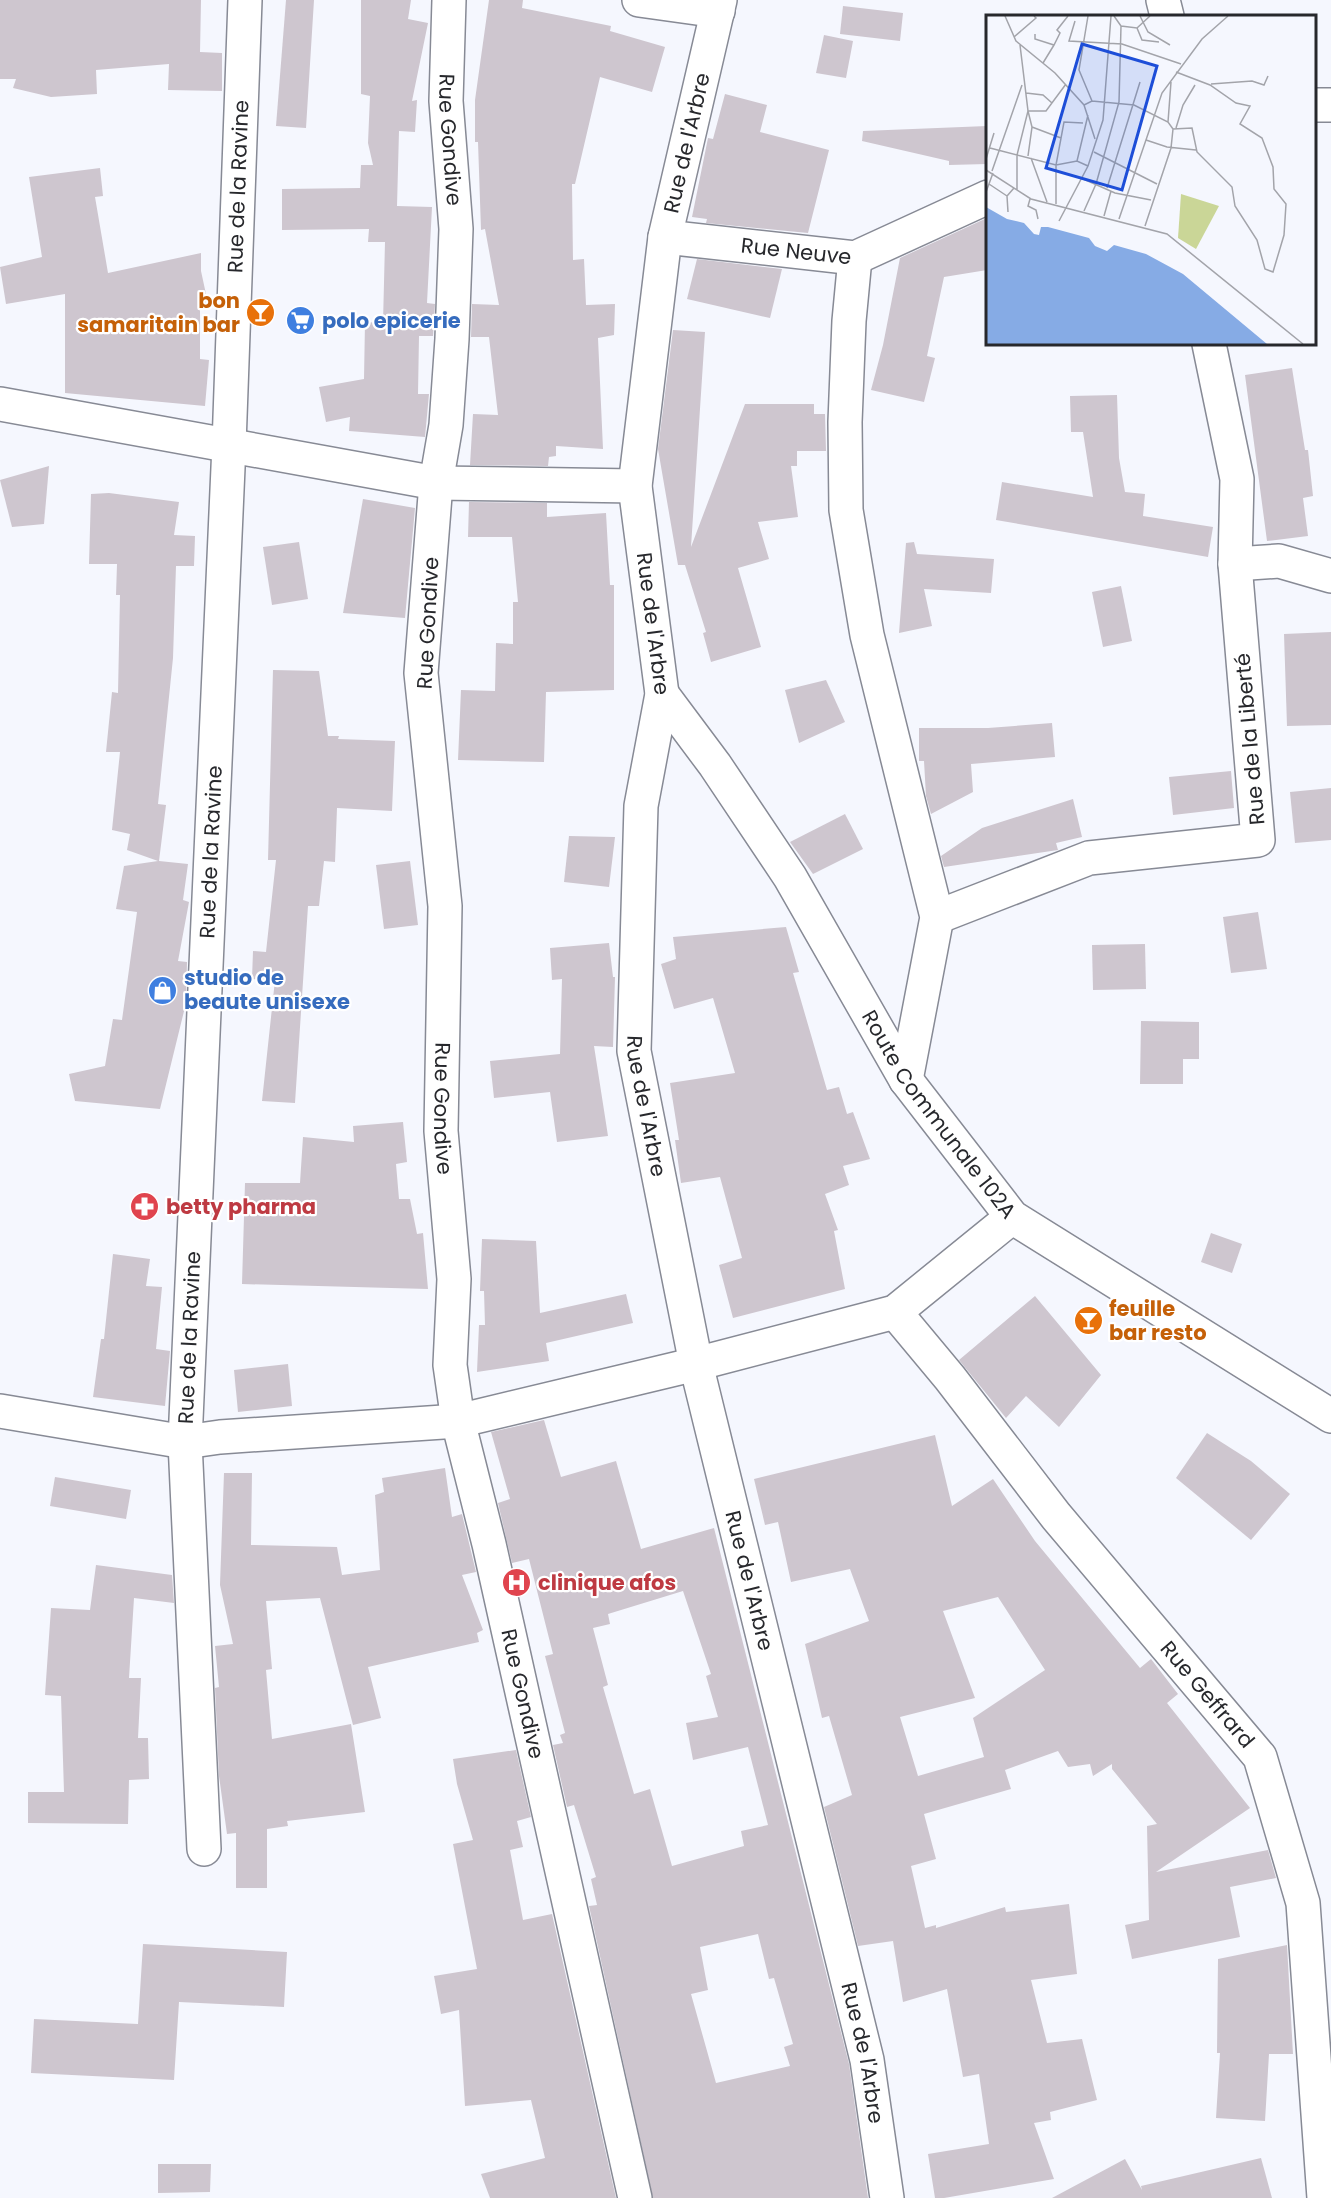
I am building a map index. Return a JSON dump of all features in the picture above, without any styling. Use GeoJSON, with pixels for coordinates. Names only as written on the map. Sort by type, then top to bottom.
{"type":"FeatureCollection","features":[{"type":"Feature","properties":{"kind":"street","name":"Rue de la Ravine"},"geometry":{"type":"LineString","coordinates":[[204,1849],[185,1442],[229,445],[245,0]]}},
{"type":"Feature","properties":{"kind":"street","name":"Rue Gondive"},"geometry":{"type":"LineString","coordinates":[[449,0],[446,101],[456,229],[447,414],[436,483],[421,673],[445,906],[441,1131],[454,1279],[450,1365],[458,1421],[489,1544],[635,2198]]}},
{"type":"Feature","properties":{"kind":"street"},"geometry":{"type":"LineString","coordinates":[[639,0],[719,6]]}},
{"type":"Feature","properties":{"kind":"street"},"geometry":{"type":"LineString","coordinates":[[1163,0],[1167,15]]}},
{"type":"Feature","properties":{"kind":"street","name":"Rue de l'Arbre"},"geometry":{"type":"LineString","coordinates":[[719,6],[665,237],[635,486],[662,694],[641,806],[634,1051],[696,1364],[867,2060],[886,2198]]}},
{"type":"Feature","properties":{"kind":"street","name":"Rue Neuve"},"geometry":{"type":"LineString","coordinates":[[665,237],[855,258],[986,197]]}},
{"type":"Feature","properties":{"kind":"street"},"geometry":{"type":"LineString","coordinates":[[855,258],[849,321],[845,422],[846,510],[867,634],[938,917],[906,1080]]}},
{"type":"Feature","properties":{"kind":"street","name":"Rue de la Liberté"},"geometry":{"type":"LineString","coordinates":[[938,917],[1089,858],[1258,840],[1235,564],[1237,479],[1209,345]]}},
{"type":"Feature","properties":{"kind":"street"},"geometry":{"type":"LineString","coordinates":[[0,404],[436,483],[635,486]]}},
{"type":"Feature","properties":{"kind":"street"},"geometry":{"type":"LineString","coordinates":[[1235,564],[1279,561],[1331,576]]}},
{"type":"Feature","properties":{"kind":"street","name":"Route Communale 102A"},"geometry":{"type":"LineString","coordinates":[[662,694],[715,765],[790,877],[906,1080],[1012,1217],[1331,1416]]}},
{"type":"Feature","properties":{"kind":"street"},"geometry":{"type":"LineString","coordinates":[[0,1411],[185,1442],[220,1437],[458,1421],[696,1364],[895,1312],[1012,1217]]}},
{"type":"Feature","properties":{"kind":"street","name":"Rue Geffrard"},"geometry":{"type":"LineString","coordinates":[[895,1312],[950,1378],[1056,1516],[1260,1757],[1303,1903],[1324,2198]]}},
{"type":"Feature","properties":{"kind":"building"},"geometry":{"type":"Polygon","coordinates":[[[0,0],[201,0],[200,52],[222,53],[222,91],[168,90],[169,64],[96,70],[97,94],[51,97],[13,88],[16,79],[0,79],[0,0]]]}},
{"type":"Feature","properties":{"kind":"building"},"geometry":{"type":"Polygon","coordinates":[[[286,0],[314,0],[306,128],[276,126],[286,0]]]}},
{"type":"Feature","properties":{"kind":"building"},"geometry":{"type":"Polygon","coordinates":[[[361,0],[411,0],[408,19],[428,23],[412,101],[417,100],[415,132],[399,131],[397,206],[432,207],[427,303],[435,304],[433,336],[419,336],[418,394],[429,394],[425,437],[349,431],[350,417],[326,422],[319,387],[364,379],[365,322],[383,323],[385,242],[368,242],[369,229],[282,230],[282,189],[360,188],[361,165],[373,165],[368,143],[370,96],[361,94],[361,0]]]}},
{"type":"Feature","properties":{"kind":"building"},"geometry":{"type":"Polygon","coordinates":[[[489,0],[523,0],[522,8],[611,26],[610,31],[665,47],[652,92],[600,77],[575,184],[572,184],[573,260],[584,259],[586,305],[615,304],[614,335],[598,338],[603,449],[556,446],[556,456],[549,457],[548,466],[470,465],[473,414],[498,415],[489,337],[471,337],[472,304],[499,305],[485,229],[481,230],[478,142],[475,142],[475,100],[489,0]]]}},
{"type":"Feature","properties":{"kind":"building"},"geometry":{"type":"Polygon","coordinates":[[[843,6],[903,13],[900,41],[840,34],[843,6]]]}},
{"type":"Feature","properties":{"kind":"building"},"geometry":{"type":"Polygon","coordinates":[[[824,35],[853,41],[846,78],[816,73],[824,35]]]}},
{"type":"Feature","properties":{"kind":"building"},"geometry":{"type":"Polygon","coordinates":[[[725,94],[767,105],[760,132],[829,150],[808,233],[706,223],[707,219],[692,217],[708,138],[713,139],[725,94]]]}},
{"type":"Feature","properties":{"kind":"building"},"geometry":{"type":"Polygon","coordinates":[[[986,126],[986,164],[949,165],[949,161],[862,141],[863,131],[986,126]]]}},
{"type":"Feature","properties":{"kind":"building"},"geometry":{"type":"Polygon","coordinates":[[[100,168],[103,196],[95,197],[108,273],[201,253],[201,271],[209,308],[200,309],[200,359],[209,360],[205,406],[65,393],[65,294],[6,304],[0,267],[42,257],[29,177],[100,168]]]}},
{"type":"Feature","properties":{"kind":"building"},"geometry":{"type":"Polygon","coordinates":[[[986,218],[986,270],[944,277],[927,356],[935,358],[924,402],[871,390],[883,345],[900,258],[986,218]]]}},
{"type":"Feature","properties":{"kind":"building"},"geometry":{"type":"Polygon","coordinates":[[[697,259],[782,269],[770,318],[687,299],[697,259]]]}},
{"type":"Feature","properties":{"kind":"building"},"geometry":{"type":"Polygon","coordinates":[[[673,330],[705,332],[691,547],[745,404],[814,404],[814,414],[825,414],[826,451],[797,451],[797,466],[791,466],[798,517],[758,522],[769,559],[738,568],[761,647],[711,662],[703,633],[706,632],[685,565],[678,565],[658,449],[673,330]]]}},
{"type":"Feature","properties":{"kind":"building"},"geometry":{"type":"Polygon","coordinates":[[[1292,368],[1305,450],[1308,450],[1313,496],[1303,498],[1308,536],[1267,541],[1245,375],[1292,368]]]}},
{"type":"Feature","properties":{"kind":"building"},"geometry":{"type":"Polygon","coordinates":[[[1117,395],[1119,458],[1125,492],[1145,494],[1143,516],[1213,527],[1208,557],[996,520],[1002,482],[1093,497],[1083,432],[1071,432],[1070,396],[1117,395]]]}},
{"type":"Feature","properties":{"kind":"building"},"geometry":{"type":"Polygon","coordinates":[[[49,466],[44,524],[12,527],[0,480],[49,466]]]}},
{"type":"Feature","properties":{"kind":"building"},"geometry":{"type":"Polygon","coordinates":[[[109,493],[179,502],[174,535],[195,536],[194,566],[176,566],[173,658],[158,804],[166,805],[159,861],[188,864],[183,900],[189,902],[178,961],[187,962],[186,1003],[160,1109],[75,1101],[69,1074],[105,1066],[113,1019],[122,1020],[137,912],[116,909],[124,866],[158,861],[127,850],[130,834],[112,830],[120,752],[106,752],[112,692],[118,693],[120,595],[116,595],[117,564],[89,564],[91,494],[109,493]]]}},
{"type":"Feature","properties":{"kind":"building"},"geometry":{"type":"Polygon","coordinates":[[[363,499],[415,508],[405,618],[343,613],[363,499]]]}},
{"type":"Feature","properties":{"kind":"building"},"geometry":{"type":"Polygon","coordinates":[[[469,502],[547,503],[547,517],[606,513],[610,585],[614,585],[614,690],[546,692],[544,762],[458,760],[461,690],[495,691],[496,643],[513,644],[513,602],[518,602],[512,537],[468,537],[469,502]]]}},
{"type":"Feature","properties":{"kind":"building"},"geometry":{"type":"Polygon","coordinates":[[[299,542],[308,599],[272,605],[263,547],[299,542]]]}},
{"type":"Feature","properties":{"kind":"building"},"geometry":{"type":"Polygon","coordinates":[[[914,542],[917,554],[994,559],[991,593],[924,589],[932,626],[899,633],[906,543],[914,542]]]}},
{"type":"Feature","properties":{"kind":"building"},"geometry":{"type":"Polygon","coordinates":[[[1121,586],[1132,641],[1103,647],[1092,592],[1121,586]]]}},
{"type":"Feature","properties":{"kind":"building"},"geometry":{"type":"Polygon","coordinates":[[[1331,632],[1331,725],[1287,726],[1284,634],[1331,632]]]}},
{"type":"Feature","properties":{"kind":"building"},"geometry":{"type":"Polygon","coordinates":[[[273,670],[319,671],[328,736],[339,736],[338,739],[395,741],[392,811],[337,808],[335,862],[324,861],[319,906],[308,906],[295,1103],[262,1101],[275,980],[252,979],[253,951],[266,952],[276,860],[268,860],[273,670]]]}},
{"type":"Feature","properties":{"kind":"building"},"geometry":{"type":"Polygon","coordinates":[[[826,680],[845,722],[799,743],[785,690],[826,680]]]}},
{"type":"Feature","properties":{"kind":"building"},"geometry":{"type":"Polygon","coordinates":[[[1052,723],[1055,757],[971,764],[973,792],[931,814],[926,796],[924,761],[919,761],[919,728],[988,728],[1052,723]]]}},
{"type":"Feature","properties":{"kind":"building"},"geometry":{"type":"Polygon","coordinates":[[[1231,771],[1234,808],[1173,815],[1169,777],[1231,771]]]}},
{"type":"Feature","properties":{"kind":"building"},"geometry":{"type":"Polygon","coordinates":[[[1331,788],[1331,840],[1295,843],[1290,792],[1331,788]]]}},
{"type":"Feature","properties":{"kind":"building"},"geometry":{"type":"Polygon","coordinates":[[[1073,799],[1082,837],[1056,843],[1058,850],[944,867],[941,856],[982,828],[1073,799]]]}},
{"type":"Feature","properties":{"kind":"building"},"geometry":{"type":"Polygon","coordinates":[[[845,814],[863,849],[813,874],[790,842],[845,814]]]}},
{"type":"Feature","properties":{"kind":"building"},"geometry":{"type":"Polygon","coordinates":[[[569,836],[615,837],[609,887],[564,882],[569,836]]]}},
{"type":"Feature","properties":{"kind":"building"},"geometry":{"type":"Polygon","coordinates":[[[410,861],[418,925],[384,929],[376,865],[410,861]]]}},
{"type":"Feature","properties":{"kind":"building"},"geometry":{"type":"Polygon","coordinates":[[[1258,912],[1267,969],[1231,973],[1223,917],[1258,912]]]}},
{"type":"Feature","properties":{"kind":"building"},"geometry":{"type":"Polygon","coordinates":[[[786,927],[799,972],[793,973],[827,1090],[839,1087],[847,1114],[853,1112],[870,1159],[843,1166],[849,1185],[825,1194],[838,1230],[834,1231],[845,1289],[733,1318],[719,1265],[742,1258],[720,1177],[681,1183],[675,1140],[679,1140],[670,1083],[735,1073],[713,998],[674,1009],[661,964],[676,959],[673,937],[786,927]]]}},
{"type":"Feature","properties":{"kind":"building"},"geometry":{"type":"Polygon","coordinates":[[[609,943],[613,977],[615,977],[613,1047],[594,1046],[608,1136],[557,1142],[550,1092],[494,1098],[490,1061],[560,1054],[562,979],[552,980],[550,948],[609,943]]]}},
{"type":"Feature","properties":{"kind":"building"},"geometry":{"type":"Polygon","coordinates":[[[1145,944],[1146,989],[1093,990],[1092,945],[1145,944]]]}},
{"type":"Feature","properties":{"kind":"building"},"geometry":{"type":"Polygon","coordinates":[[[1141,1021],[1199,1022],[1199,1059],[1183,1059],[1183,1084],[1140,1084],[1141,1021]]]}},
{"type":"Feature","properties":{"kind":"building"},"geometry":{"type":"Polygon","coordinates":[[[403,1122],[407,1162],[396,1164],[399,1199],[410,1199],[417,1234],[423,1233],[428,1289],[242,1284],[245,1183],[300,1183],[303,1137],[354,1142],[353,1126],[403,1122]]]}},
{"type":"Feature","properties":{"kind":"building"},"geometry":{"type":"Polygon","coordinates":[[[1211,1233],[1242,1244],[1232,1273],[1201,1262],[1211,1233]]]}},
{"type":"Feature","properties":{"kind":"building"},"geometry":{"type":"Polygon","coordinates":[[[482,1239],[536,1241],[540,1313],[626,1294],[633,1323],[546,1343],[549,1361],[477,1372],[479,1325],[485,1325],[484,1291],[480,1291],[482,1239]]]}},
{"type":"Feature","properties":{"kind":"building"},"geometry":{"type":"Polygon","coordinates":[[[113,1254],[150,1259],[146,1286],[162,1287],[156,1349],[170,1351],[165,1406],[93,1397],[101,1339],[104,1339],[113,1254]]]}},
{"type":"Feature","properties":{"kind":"building"},"geometry":{"type":"Polygon","coordinates":[[[1035,1296],[1101,1375],[1059,1427],[1026,1396],[1006,1418],[959,1360],[1035,1296]]]}},
{"type":"Feature","properties":{"kind":"building"},"geometry":{"type":"Polygon","coordinates":[[[288,1364],[292,1406],[238,1412],[234,1370],[288,1364]]]}},
{"type":"Feature","properties":{"kind":"building"},"geometry":{"type":"Polygon","coordinates":[[[544,1420],[561,1477],[616,1461],[641,1549],[714,1528],[849,2064],[868,2198],[653,2198],[589,1906],[597,1905],[591,1879],[596,1877],[574,1805],[567,1807],[553,1745],[563,1743],[560,1735],[565,1733],[545,1656],[553,1654],[529,1559],[512,1563],[498,1503],[510,1499],[491,1432],[544,1420]],[[683,1591],[608,1614],[610,1624],[593,1628],[608,1685],[603,1687],[634,1794],[650,1789],[672,1866],[744,1846],[741,1831],[768,1825],[748,1747],[693,1760],[686,1723],[718,1717],[706,1676],[711,1674],[683,1591]],[[758,1934],[700,1947],[708,1990],[691,1994],[716,2083],[790,2066],[784,2047],[793,2044],[774,1978],[769,1979],[758,1934]]]}},
{"type":"Feature","properties":{"kind":"building"},"geometry":{"type":"Polygon","coordinates":[[[1207,1433],[1251,1461],[1290,1494],[1251,1540],[1176,1478],[1207,1433]]]}},
{"type":"Feature","properties":{"kind":"building"},"geometry":{"type":"Polygon","coordinates":[[[935,1435],[952,1506],[993,1479],[1035,1541],[1140,1668],[1151,1659],[1178,1694],[1167,1703],[1250,1808],[1156,1872],[1268,1850],[1276,1878],[1230,1887],[1240,1937],[1132,1959],[1125,1925],[1149,1920],[1147,1826],[1157,1824],[1112,1769],[1112,1764],[1093,1776],[1090,1764],[1068,1767],[1058,1751],[1005,1770],[1011,1789],[924,1814],[936,1859],[911,1866],[925,1928],[936,1925],[936,1928],[1005,1907],[1006,1912],[1069,1904],[1077,1974],[1031,1980],[1047,2043],[1082,2039],[1097,2100],[1050,2112],[1051,2120],[1034,2123],[1054,2179],[935,2198],[928,2154],[989,2144],[979,2074],[963,2077],[947,1989],[903,2002],[893,1941],[858,1946],[824,1807],[852,1795],[829,1716],[822,1718],[805,1644],[869,1621],[850,1569],[791,1582],[778,1522],[765,1525],[754,1479],[935,1435]],[[998,1597],[943,1611],[975,1698],[900,1717],[918,1776],[984,1757],[973,1718],[1045,1670],[998,1597]]]}},
{"type":"Feature","properties":{"kind":"building"},"geometry":{"type":"Polygon","coordinates":[[[445,1468],[452,1517],[462,1514],[476,1572],[462,1575],[483,1630],[477,1633],[479,1642],[368,1667],[381,1718],[353,1725],[320,1598],[266,1601],[272,1669],[266,1670],[272,1739],[351,1724],[365,1812],[287,1821],[288,1826],[267,1829],[267,1888],[236,1888],[236,1833],[227,1834],[219,1776],[215,1688],[219,1687],[215,1646],[233,1644],[220,1585],[224,1473],[252,1473],[251,1545],[337,1547],[342,1575],[380,1570],[375,1495],[384,1492],[382,1478],[445,1468]]]}},
{"type":"Feature","properties":{"kind":"building"},"geometry":{"type":"Polygon","coordinates":[[[55,1477],[131,1490],[126,1519],[50,1506],[55,1477]]]}},
{"type":"Feature","properties":{"kind":"building"},"geometry":{"type":"Polygon","coordinates":[[[96,1565],[172,1575],[174,1603],[134,1598],[129,1678],[141,1678],[138,1738],[148,1738],[149,1779],[129,1780],[128,1824],[28,1823],[28,1792],[64,1792],[61,1696],[45,1695],[51,1608],[90,1610],[96,1565]]]}},
{"type":"Feature","properties":{"kind":"building"},"geometry":{"type":"Polygon","coordinates":[[[516,1750],[531,1817],[517,1821],[523,1847],[510,1850],[523,1920],[552,1914],[616,2198],[490,2198],[481,2174],[545,2158],[531,2100],[465,2106],[459,2010],[441,2014],[434,1976],[477,1969],[453,1844],[473,1840],[457,1784],[453,1759],[516,1750]]]}},
{"type":"Feature","properties":{"kind":"building"},"geometry":{"type":"Polygon","coordinates":[[[143,1944],[287,1952],[284,2007],[179,2002],[174,2080],[31,2073],[34,2019],[138,2024],[143,1944]]]}},
{"type":"Feature","properties":{"kind":"building"},"geometry":{"type":"Polygon","coordinates":[[[1287,1945],[1293,2054],[1269,2054],[1265,2121],[1216,2118],[1220,2053],[1217,2053],[1218,1959],[1287,1945]]]}},
{"type":"Feature","properties":{"kind":"building"},"geometry":{"type":"Polygon","coordinates":[[[1261,2158],[1272,2198],[1052,2198],[1125,2159],[1142,2190],[1141,2186],[1261,2158]]]}},
{"type":"Feature","properties":{"kind":"building"},"geometry":{"type":"Polygon","coordinates":[[[158,2164],[211,2164],[210,2192],[158,2193],[158,2164]]]}},
{"type":"Feature","properties":{"kind":"place","name":"bon samaritain bar"},"geometry":{"type":"Point","coordinates":[261,313]}},
{"type":"Feature","properties":{"kind":"place","name":"polo epicerie"},"geometry":{"type":"Point","coordinates":[301,321]}},
{"type":"Feature","properties":{"kind":"place","name":"studio de beaute unisexe"},"geometry":{"type":"Point","coordinates":[163,990]}},
{"type":"Feature","properties":{"kind":"place","name":"betty pharma"},"geometry":{"type":"Point","coordinates":[145,1207]}},
{"type":"Feature","properties":{"kind":"place","name":"feuille bar resto"},"geometry":{"type":"Point","coordinates":[1088,1321]}},
{"type":"Feature","properties":{"kind":"place","name":"clinique afos"},"geometry":{"type":"Point","coordinates":[517,1583]}}]}
